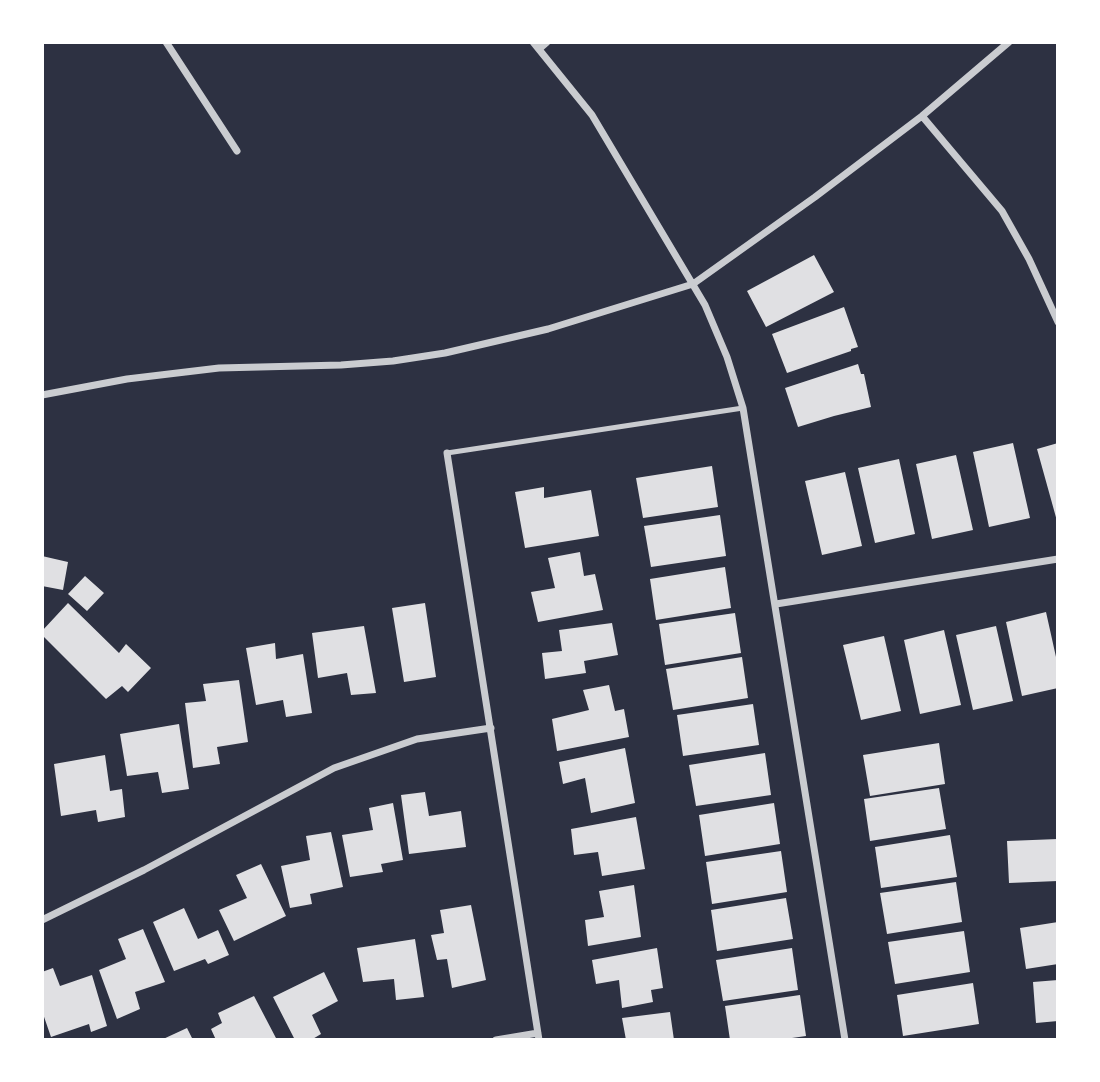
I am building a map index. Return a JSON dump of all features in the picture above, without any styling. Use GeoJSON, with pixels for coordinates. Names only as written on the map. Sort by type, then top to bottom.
{"type":"FeatureCollection","features":[{"type":"Feature","properties":{"kind":"street"},"geometry":{"type":"LineString","coordinates":[[166,42],[237,151]]}},
{"type":"Feature","properties":{"kind":"street"},"geometry":{"type":"LineString","coordinates":[[533,42],[592,115],[693,284],[727,357],[743,408],[845,1040]]}},
{"type":"Feature","properties":{"kind":"street"},"geometry":{"type":"LineString","coordinates":[[539,49],[547,42]]}},
{"type":"Feature","properties":{"kind":"street"},"geometry":{"type":"LineString","coordinates":[[42,395],[127,379],[219,368],[341,365],[445,353],[548,329],[693,284],[922,116],[1009,42]]}},
{"type":"Feature","properties":{"kind":"street"},"geometry":{"type":"LineString","coordinates":[[922,116],[1002,211],[1030,259],[1058,322]]}},
{"type":"Feature","properties":{"kind":"street"},"geometry":{"type":"LineString","coordinates":[[447,453],[538,1037],[496,1040]]}},
{"type":"Feature","properties":{"kind":"street"},"geometry":{"type":"LineString","coordinates":[[776,604],[1058,559]]}},
{"type":"Feature","properties":{"kind":"street"},"geometry":{"type":"LineString","coordinates":[[42,919],[144,870],[334,768],[417,739],[491,728]]}},
{"type":"Feature","properties":{"kind":"lane"},"geometry":{"type":"LineString","coordinates":[[447,453],[743,408]]}},
{"type":"Feature","properties":{"kind":"building"},"geometry":{"type":"Polygon","coordinates":[[[814,255],[834,292],[766,327],[747,291],[814,255]]]}},
{"type":"Feature","properties":{"kind":"building"},"geometry":{"type":"Polygon","coordinates":[[[844,307],[858,347],[787,373],[772,334],[844,307]]]}},
{"type":"Feature","properties":{"kind":"building"},"geometry":{"type":"Polygon","coordinates":[[[858,364],[861,374],[864,374],[871,407],[798,427],[785,388],[858,364]]]}},
{"type":"Feature","properties":{"kind":"building"},"geometry":{"type":"Polygon","coordinates":[[[1013,443],[1030,518],[989,527],[973,452],[1013,443]]]}},
{"type":"Feature","properties":{"kind":"building"},"geometry":{"type":"Polygon","coordinates":[[[1058,443],[1058,521],[1057,521],[1037,449],[1058,443]]]}},
{"type":"Feature","properties":{"kind":"building"},"geometry":{"type":"Polygon","coordinates":[[[956,455],[973,530],[932,539],[916,464],[956,455]]]}},
{"type":"Feature","properties":{"kind":"building"},"geometry":{"type":"Polygon","coordinates":[[[899,459],[915,534],[875,543],[858,468],[899,459]]]}},
{"type":"Feature","properties":{"kind":"building"},"geometry":{"type":"Polygon","coordinates":[[[712,466],[718,507],[643,518],[636,478],[712,466]]]}},
{"type":"Feature","properties":{"kind":"building"},"geometry":{"type":"Polygon","coordinates":[[[845,472],[862,546],[822,555],[805,481],[845,472]]]}},
{"type":"Feature","properties":{"kind":"building"},"geometry":{"type":"Polygon","coordinates":[[[544,487],[544,498],[591,490],[599,536],[525,548],[515,492],[544,487]]]}},
{"type":"Feature","properties":{"kind":"building"},"geometry":{"type":"Polygon","coordinates":[[[720,515],[726,556],[651,567],[644,526],[720,515]]]}},
{"type":"Feature","properties":{"kind":"building"},"geometry":{"type":"Polygon","coordinates":[[[580,552],[584,576],[595,574],[603,610],[538,622],[531,592],[555,588],[548,558],[580,552]]]}},
{"type":"Feature","properties":{"kind":"building"},"geometry":{"type":"Polygon","coordinates":[[[42,556],[68,562],[63,590],[42,586],[42,556]]]}},
{"type":"Feature","properties":{"kind":"building"},"geometry":{"type":"Polygon","coordinates":[[[725,567],[731,608],[656,620],[650,579],[725,567]]]}},
{"type":"Feature","properties":{"kind":"building"},"geometry":{"type":"Polygon","coordinates":[[[85,576],[104,593],[87,611],[68,594],[85,576]]]}},
{"type":"Feature","properties":{"kind":"building"},"geometry":{"type":"Polygon","coordinates":[[[68,603],[119,653],[126,644],[151,668],[128,692],[122,686],[106,699],[42,635],[42,631],[68,603]]]}},
{"type":"Feature","properties":{"kind":"building"},"geometry":{"type":"Polygon","coordinates":[[[425,603],[436,677],[404,682],[392,608],[425,603]]]}},
{"type":"Feature","properties":{"kind":"building"},"geometry":{"type":"Polygon","coordinates":[[[1046,612],[1058,666],[1058,688],[1022,696],[1006,622],[1046,612]]]}},
{"type":"Feature","properties":{"kind":"building"},"geometry":{"type":"Polygon","coordinates":[[[735,613],[741,653],[665,665],[659,624],[735,613]]]}},
{"type":"Feature","properties":{"kind":"building"},"geometry":{"type":"Polygon","coordinates":[[[612,623],[618,655],[584,661],[586,673],[545,679],[542,653],[562,651],[559,630],[612,623]]]}},
{"type":"Feature","properties":{"kind":"building"},"geometry":{"type":"Polygon","coordinates":[[[364,626],[376,693],[351,695],[347,673],[318,678],[312,633],[364,626]]]}},
{"type":"Feature","properties":{"kind":"building"},"geometry":{"type":"Polygon","coordinates":[[[996,626],[1013,701],[973,710],[956,635],[996,626]]]}},
{"type":"Feature","properties":{"kind":"building"},"geometry":{"type":"Polygon","coordinates":[[[944,630],[961,705],[920,714],[904,640],[944,630]]]}},
{"type":"Feature","properties":{"kind":"building"},"geometry":{"type":"Polygon","coordinates":[[[884,636],[901,711],[861,720],[843,645],[884,636]]]}},
{"type":"Feature","properties":{"kind":"building"},"geometry":{"type":"Polygon","coordinates":[[[275,643],[276,659],[303,654],[312,713],[286,717],[283,700],[256,705],[246,648],[275,643]]]}},
{"type":"Feature","properties":{"kind":"building"},"geometry":{"type":"Polygon","coordinates":[[[742,657],[748,698],[673,710],[666,669],[742,657]]]}},
{"type":"Feature","properties":{"kind":"building"},"geometry":{"type":"Polygon","coordinates":[[[239,680],[248,742],[217,747],[220,764],[193,768],[185,703],[206,701],[203,684],[239,680]]]}},
{"type":"Feature","properties":{"kind":"building"},"geometry":{"type":"Polygon","coordinates":[[[609,685],[615,711],[624,709],[629,737],[557,751],[552,719],[589,710],[583,690],[609,685]]]}},
{"type":"Feature","properties":{"kind":"building"},"geometry":{"type":"Polygon","coordinates":[[[753,704],[759,745],[683,756],[677,715],[753,704]]]}},
{"type":"Feature","properties":{"kind":"building"},"geometry":{"type":"Polygon","coordinates":[[[179,724],[189,789],[162,793],[158,772],[127,776],[120,734],[179,724]]]}},
{"type":"Feature","properties":{"kind":"building"},"geometry":{"type":"Polygon","coordinates":[[[939,743],[945,784],[870,796],[863,755],[939,743]]]}},
{"type":"Feature","properties":{"kind":"building"},"geometry":{"type":"Polygon","coordinates":[[[625,748],[635,803],[591,813],[585,778],[563,784],[559,762],[625,748]]]}},
{"type":"Feature","properties":{"kind":"building"},"geometry":{"type":"Polygon","coordinates":[[[765,753],[771,795],[696,806],[689,765],[765,753]]]}},
{"type":"Feature","properties":{"kind":"building"},"geometry":{"type":"Polygon","coordinates":[[[105,755],[110,791],[122,789],[125,817],[98,822],[96,810],[61,816],[54,764],[105,755]]]}},
{"type":"Feature","properties":{"kind":"building"},"geometry":{"type":"Polygon","coordinates":[[[939,788],[946,829],[870,841],[864,799],[939,788]]]}},
{"type":"Feature","properties":{"kind":"building"},"geometry":{"type":"Polygon","coordinates":[[[425,792],[429,816],[461,811],[466,847],[409,854],[401,795],[425,792]]]}},
{"type":"Feature","properties":{"kind":"building"},"geometry":{"type":"Polygon","coordinates":[[[393,803],[403,860],[381,864],[383,872],[350,877],[342,835],[373,830],[369,808],[393,803]]]}},
{"type":"Feature","properties":{"kind":"building"},"geometry":{"type":"Polygon","coordinates":[[[774,803],[780,844],[705,856],[699,815],[774,803]]]}},
{"type":"Feature","properties":{"kind":"building"},"geometry":{"type":"Polygon","coordinates":[[[636,817],[645,869],[602,876],[598,852],[574,855],[571,829],[636,817]]]}},
{"type":"Feature","properties":{"kind":"building"},"geometry":{"type":"Polygon","coordinates":[[[331,832],[343,887],[310,894],[312,904],[290,908],[281,866],[310,860],[306,836],[331,832]]]}},
{"type":"Feature","properties":{"kind":"building"},"geometry":{"type":"Polygon","coordinates":[[[950,835],[957,877],[881,888],[875,847],[950,835]]]}},
{"type":"Feature","properties":{"kind":"building"},"geometry":{"type":"Polygon","coordinates":[[[1058,839],[1058,881],[1009,883],[1007,841],[1058,839]]]}},
{"type":"Feature","properties":{"kind":"building"},"geometry":{"type":"Polygon","coordinates":[[[781,851],[787,892],[712,904],[706,862],[781,851]]]}},
{"type":"Feature","properties":{"kind":"building"},"geometry":{"type":"Polygon","coordinates":[[[261,864],[286,916],[234,941],[219,910],[247,898],[236,875],[261,864]]]}},
{"type":"Feature","properties":{"kind":"building"},"geometry":{"type":"Polygon","coordinates":[[[956,882],[962,922],[887,934],[880,893],[956,882]]]}},
{"type":"Feature","properties":{"kind":"building"},"geometry":{"type":"Polygon","coordinates":[[[634,885],[641,937],[588,946],[585,920],[604,917],[599,891],[634,885]]]}},
{"type":"Feature","properties":{"kind":"building"},"geometry":{"type":"Polygon","coordinates":[[[786,898],[793,939],[717,951],[711,910],[786,898]]]}},
{"type":"Feature","properties":{"kind":"building"},"geometry":{"type":"Polygon","coordinates":[[[471,905],[486,980],[452,988],[447,959],[437,960],[431,935],[444,933],[440,910],[471,905]]]}},
{"type":"Feature","properties":{"kind":"building"},"geometry":{"type":"Polygon","coordinates":[[[184,908],[198,939],[218,930],[229,955],[208,964],[205,959],[174,971],[153,922],[184,908]]]}},
{"type":"Feature","properties":{"kind":"building"},"geometry":{"type":"Polygon","coordinates":[[[1058,922],[1058,964],[1026,969],[1020,928],[1058,922]]]}},
{"type":"Feature","properties":{"kind":"building"},"geometry":{"type":"Polygon","coordinates":[[[143,929],[165,982],[135,992],[140,1009],[117,1019],[99,970],[126,959],[118,939],[143,929]]]}},
{"type":"Feature","properties":{"kind":"building"},"geometry":{"type":"Polygon","coordinates":[[[964,931],[970,972],[895,984],[888,942],[964,931]]]}},
{"type":"Feature","properties":{"kind":"building"},"geometry":{"type":"Polygon","coordinates":[[[415,939],[424,997],[396,1000],[394,979],[363,982],[357,948],[415,939]]]}},
{"type":"Feature","properties":{"kind":"building"},"geometry":{"type":"Polygon","coordinates":[[[657,948],[663,988],[651,990],[653,1002],[622,1008],[619,980],[596,984],[592,960],[657,948]]]}},
{"type":"Feature","properties":{"kind":"building"},"geometry":{"type":"Polygon","coordinates":[[[792,948],[798,990],[723,1001],[716,960],[792,948]]]}},
{"type":"Feature","properties":{"kind":"building"},"geometry":{"type":"Polygon","coordinates":[[[53,968],[60,986],[92,975],[107,1026],[91,1032],[89,1024],[51,1037],[42,1011],[42,972],[53,968]]]}},
{"type":"Feature","properties":{"kind":"building"},"geometry":{"type":"Polygon","coordinates":[[[324,972],[338,1001],[312,1015],[321,1034],[311,1040],[295,1040],[273,997],[324,972]]]}},
{"type":"Feature","properties":{"kind":"building"},"geometry":{"type":"Polygon","coordinates":[[[1058,980],[1058,1021],[1036,1023],[1033,982],[1058,980]]]}},
{"type":"Feature","properties":{"kind":"building"},"geometry":{"type":"Polygon","coordinates":[[[973,983],[979,1024],[903,1036],[897,995],[973,983]]]}},
{"type":"Feature","properties":{"kind":"building"},"geometry":{"type":"Polygon","coordinates":[[[800,995],[806,1036],[778,1040],[730,1040],[725,1006],[800,995]]]}},
{"type":"Feature","properties":{"kind":"building"},"geometry":{"type":"Polygon","coordinates":[[[254,996],[277,1040],[216,1040],[211,1029],[222,1023],[218,1013],[254,996]]]}},
{"type":"Feature","properties":{"kind":"building"},"geometry":{"type":"Polygon","coordinates":[[[670,1012],[674,1040],[626,1040],[622,1018],[670,1012]]]}},
{"type":"Feature","properties":{"kind":"building"},"geometry":{"type":"Polygon","coordinates":[[[187,1028],[193,1040],[161,1040],[187,1028]]]}}]}
